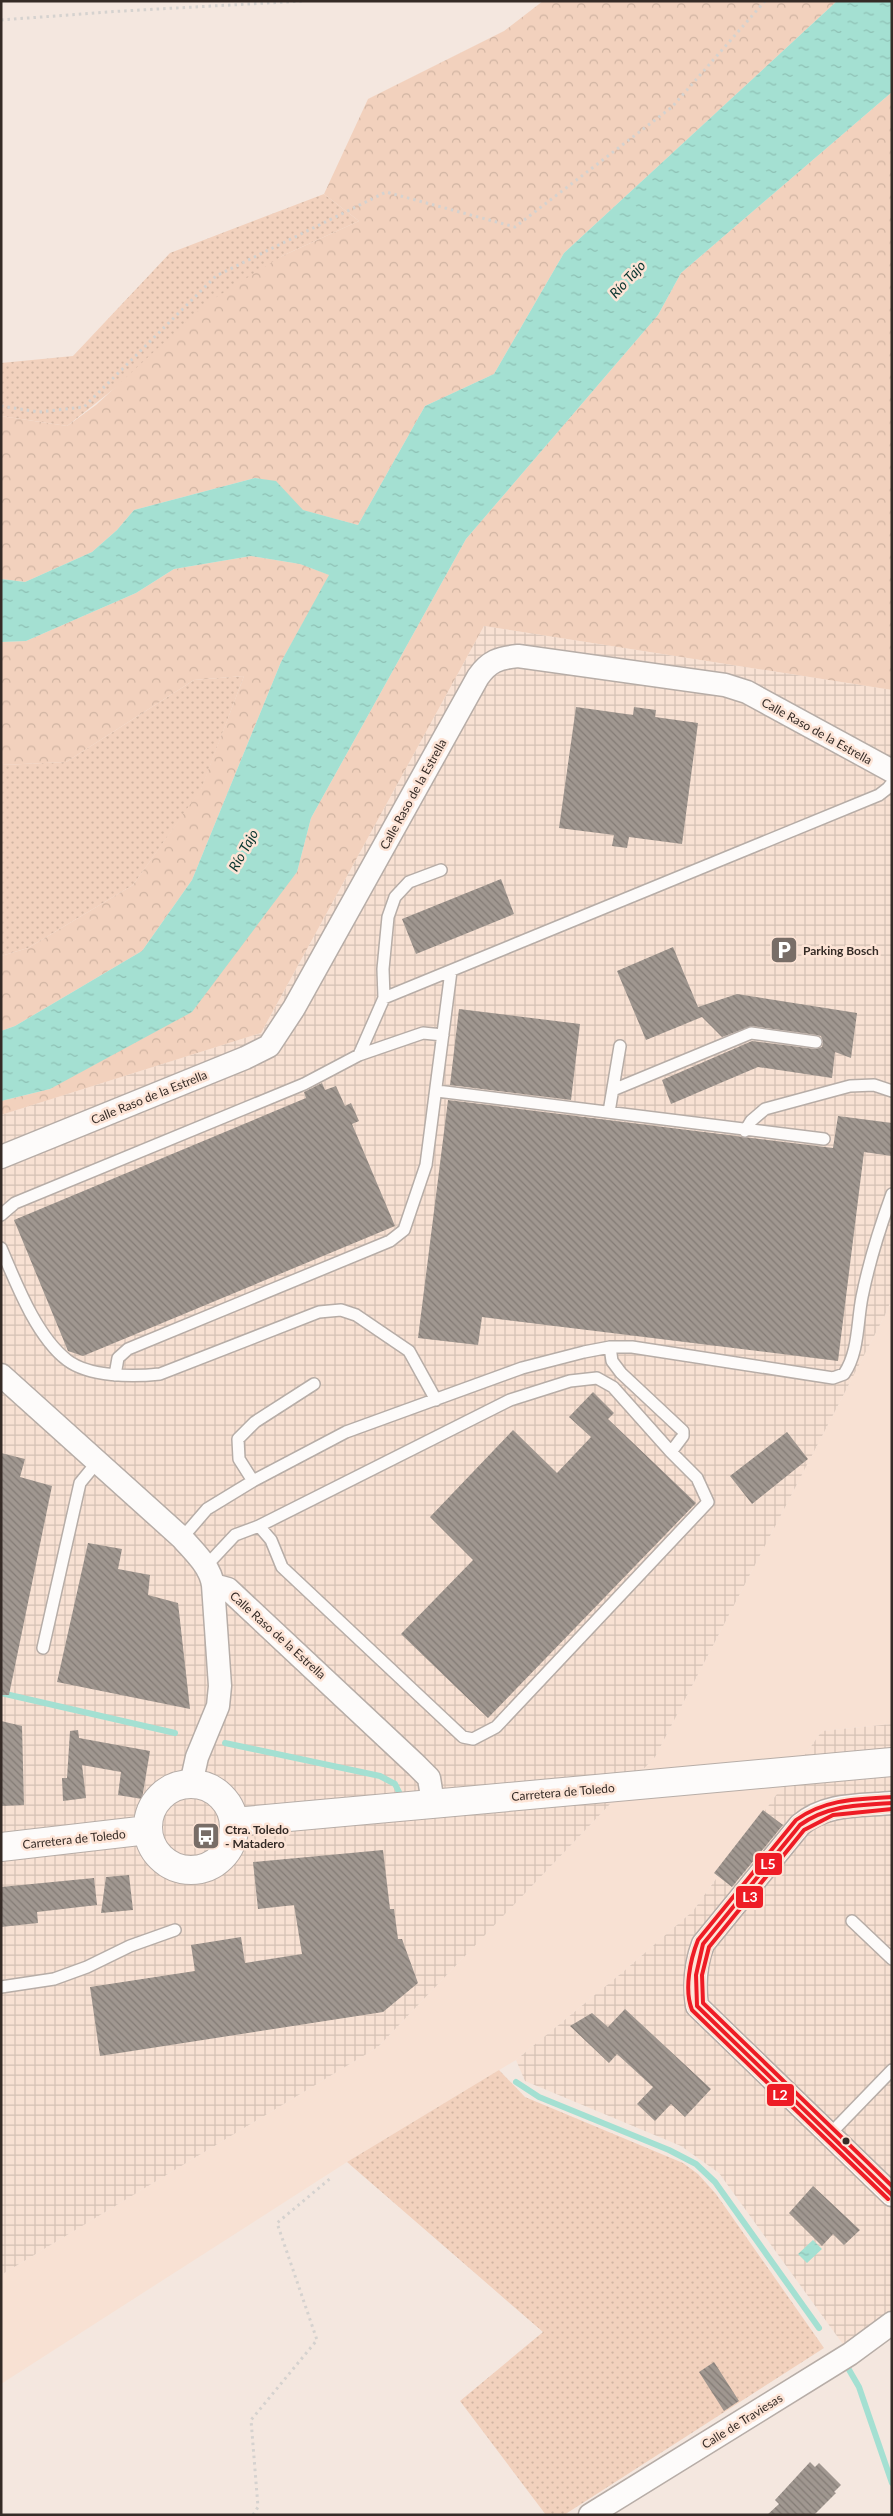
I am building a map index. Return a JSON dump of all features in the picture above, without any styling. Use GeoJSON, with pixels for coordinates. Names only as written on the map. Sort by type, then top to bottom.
{"type":"FeatureCollection","features":[{"type":"Feature","properties":{"kind":"street","name":"Calle Raso de la Estrella"},"geometry":{"type":"LineString","coordinates":[[1,1157],[245,1058],[269,1046],[294,1008],[478,677],[486,665],[500,658],[518,656],[726,685],[747,692],[892,772]]}},
{"type":"Feature","properties":{"kind":"street","name":"Calle Raso de la Estrella"},"geometry":{"type":"LineString","coordinates":[[1,1375],[182,1538],[210,1575],[315,1668],[429,1778],[427,1804]]}},
{"type":"Feature","properties":{"kind":"street"},"geometry":{"type":"LineString","coordinates":[[191,1784],[197,1757],[218,1706],[220,1686],[210,1575]]}},
{"type":"Feature","properties":{"kind":"street","name":"Carretera de Toledo"},"geometry":{"type":"LineString","coordinates":[[234,1822],[885,1763]]}},
{"type":"Feature","properties":{"kind":"street"},"geometry":{"type":"LineString","coordinates":[[191,1784],[206,1787],[220,1795],[229,1807],[234,1822],[233,1839],[225,1855],[212,1866],[196,1870],[178,1869],[163,1861],[152,1847],[148,1830],[150,1813],[159,1798],[174,1788],[191,1784]]}},
{"type":"Feature","properties":{"kind":"street"},"geometry":{"type":"LineString","coordinates":[[892,1803],[827,1809],[812,1814],[800,1825],[703,1944],[697,1960],[695,1986],[697,2006],[892,2195]]}},
{"type":"Feature","properties":{"kind":"street","name":"Carretera de Toledo"},"geometry":{"type":"LineString","coordinates":[[1,1847],[148,1830]]}},
{"type":"Feature","properties":{"kind":"street","name":"Calle de Traviesas"},"geometry":{"type":"LineString","coordinates":[[590,2515],[850,2354],[892,2323]]}},
{"type":"Feature","properties":{"kind":"lane"},"geometry":{"type":"LineString","coordinates":[[384,998],[878,795],[892,783]]}},
{"type":"Feature","properties":{"kind":"lane"},"geometry":{"type":"LineString","coordinates":[[358,1055],[384,998],[383,970],[388,917],[395,897],[409,882],[442,870]]}},
{"type":"Feature","properties":{"kind":"lane"},"geometry":{"type":"LineString","coordinates":[[115,1374],[118,1358],[128,1349],[390,1242],[404,1230],[426,1165],[451,971]]}},
{"type":"Feature","properties":{"kind":"lane"},"geometry":{"type":"LineString","coordinates":[[1,1215],[15,1203],[304,1084],[358,1055],[423,1033],[443,1035]]}},
{"type":"Feature","properties":{"kind":"lane"},"geometry":{"type":"LineString","coordinates":[[613,1090],[752,1033],[816,1042]]}},
{"type":"Feature","properties":{"kind":"lane"},"geometry":{"type":"LineString","coordinates":[[609,1112],[620,1046]]}},
{"type":"Feature","properties":{"kind":"lane"},"geometry":{"type":"LineString","coordinates":[[745,1131],[751,1121],[765,1109],[775,1106],[850,1086],[874,1085],[892,1091]]}},
{"type":"Feature","properties":{"kind":"lane"},"geometry":{"type":"LineString","coordinates":[[437,1091],[745,1131],[824,1139]]}},
{"type":"Feature","properties":{"kind":"lane"},"geometry":{"type":"LineString","coordinates":[[182,1538],[207,1509],[254,1481],[346,1432],[522,1368],[610,1347],[632,1347],[833,1378],[844,1374],[854,1355],[862,1297],[871,1260],[892,1194]]}},
{"type":"Feature","properties":{"kind":"lane"},"geometry":{"type":"LineString","coordinates":[[1,1248],[26,1306],[52,1344],[67,1360],[88,1370],[136,1377],[160,1374],[319,1312],[341,1310],[356,1315],[409,1352],[436,1400]]}},
{"type":"Feature","properties":{"kind":"lane"},"geometry":{"type":"LineString","coordinates":[[610,1347],[612,1361],[621,1373],[683,1431],[683,1436],[671,1452]]}},
{"type":"Feature","properties":{"kind":"lane"},"geometry":{"type":"LineString","coordinates":[[210,1575],[235,1535],[259,1526],[510,1400],[570,1381],[597,1378],[613,1387],[697,1478],[708,1502],[496,1727],[473,1738],[463,1737],[282,1568],[271,1540],[259,1526]]}},
{"type":"Feature","properties":{"kind":"lane"},"geometry":{"type":"LineString","coordinates":[[254,1481],[239,1459],[238,1439],[255,1422],[314,1384]]}},
{"type":"Feature","properties":{"kind":"lane"},"geometry":{"type":"LineString","coordinates":[[43,1648],[80,1483],[98,1461]]}},
{"type":"Feature","properties":{"kind":"lane"},"geometry":{"type":"LineString","coordinates":[[852,1921],[892,1959]]}},
{"type":"Feature","properties":{"kind":"lane"},"geometry":{"type":"LineString","coordinates":[[1,1986],[54,1979],[87,1968],[130,1946],[175,1930]]}},
{"type":"Feature","properties":{"kind":"lane"},"geometry":{"type":"LineString","coordinates":[[830,2134],[892,2070]]}},
{"type":"Feature","properties":{"kind":"path"},"geometry":{"type":"LineString","coordinates":[[1,20],[303,1]]}},
{"type":"Feature","properties":{"kind":"path"},"geometry":{"type":"LineString","coordinates":[[1,406],[39,412],[84,407],[216,276],[386,192],[515,227],[672,107],[765,1]]}},
{"type":"Feature","properties":{"kind":"path"},"geometry":{"type":"LineString","coordinates":[[252,2515],[258,2508],[251,2420],[317,2340],[277,2223],[332,2177]]}},
{"type":"Feature","properties":{"kind":"shaded area"},"geometry":{"type":"Polygon","coordinates":[[[484,626],[892,690],[892,1298],[885,1315],[655,1757],[378,2047],[1,2275],[1,1115],[261,1033],[484,626]]]}},
{"type":"Feature","properties":{"kind":"shaded area"},"geometry":{"type":"Polygon","coordinates":[[[892,1298],[892,1724],[822,1731],[693,1911],[516,2060],[347,2162],[1,2384],[1,2275],[378,2047],[655,1757],[885,1315],[892,1298]]]}},
{"type":"Feature","properties":{"kind":"shaded area"},"geometry":{"type":"Polygon","coordinates":[[[892,1724],[892,2323],[850,2354],[719,2173],[681,2146],[525,2081],[516,2060],[693,1911],[822,1731],[892,1724]]]}},
{"type":"Feature","properties":{"kind":"green space"},"geometry":{"type":"Polygon","coordinates":[[[543,1],[837,1],[564,253],[494,374],[425,406],[358,525],[302,510],[276,482],[255,478],[134,510],[117,530],[92,552],[25,582],[1,579],[1,416],[67,426],[96,405],[207,303],[282,256],[359,221],[324,194],[368,99],[504,31],[543,1]]]}},
{"type":"Feature","properties":{"kind":"green space"},"geometry":{"type":"Polygon","coordinates":[[[892,92],[892,690],[484,626],[261,1033],[1,1115],[1,1101],[50,1089],[297,872],[311,818],[466,539],[658,315],[681,273],[892,92]]]}},
{"type":"Feature","properties":{"kind":"green space"},"geometry":{"type":"Polygon","coordinates":[[[324,194],[359,221],[282,256],[67,426],[1,416],[1,363],[73,356],[170,253],[324,194]]]}},
{"type":"Feature","properties":{"kind":"green space"},"geometry":{"type":"Polygon","coordinates":[[[251,556],[300,564],[330,575],[281,662],[192,880],[142,951],[15,1026],[1,1031],[1,956],[28,948],[133,885],[201,789],[244,676],[194,680],[66,762],[1,765],[1,642],[26,641],[136,593],[174,569],[251,556]]]}},
{"type":"Feature","properties":{"kind":"green space"},"geometry":{"type":"Polygon","coordinates":[[[244,676],[201,790],[133,885],[28,948],[1,956],[1,765],[66,762],[194,680],[244,676]]]}},
{"type":"Feature","properties":{"kind":"green space"},"geometry":{"type":"Polygon","coordinates":[[[499,2070],[525,2097],[683,2163],[698,2174],[716,2194],[824,2348],[564,2515],[546,2515],[460,2401],[543,2332],[347,2162],[499,2070]]]}},
{"type":"Feature","properties":{"kind":"water","name":"Río Tajo"},"geometry":{"type":"Polygon","coordinates":[[[837,1],[892,1],[892,92],[681,273],[658,315],[466,539],[311,818],[297,872],[192,1012],[50,1089],[1,1101],[1,1031],[15,1026],[142,951],[192,880],[281,662],[329,575],[300,564],[251,556],[174,569],[136,593],[26,641],[1,642],[1,579],[25,582],[92,552],[117,530],[134,510],[255,478],[276,481],[303,510],[358,525],[425,406],[494,374],[564,253],[837,1]]]}},
{"type":"Feature","properties":{"kind":"water"},"geometry":{"type":"Polygon","coordinates":[[[813,2240],[822,2249],[807,2263],[798,2254],[813,2240]]]}},
{"type":"Feature","properties":{"kind":"building"},"geometry":{"type":"Polygon","coordinates":[[[576,707],[633,715],[634,707],[656,710],[655,717],[698,723],[682,844],[629,837],[627,848],[612,846],[614,835],[559,828],[576,707]]]}},
{"type":"Feature","properties":{"kind":"building"},"geometry":{"type":"Polygon","coordinates":[[[501,879],[514,914],[416,954],[402,919],[501,879]]]}},
{"type":"Feature","properties":{"kind":"building"},"geometry":{"type":"Polygon","coordinates":[[[673,947],[698,1007],[737,994],[857,1013],[851,1058],[835,1052],[832,1078],[758,1067],[671,1104],[662,1080],[752,1041],[815,1049],[822,1047],[823,1043],[821,1036],[817,1035],[752,1026],[722,1037],[702,1017],[646,1040],[617,971],[673,947]]]}},
{"type":"Feature","properties":{"kind":"building"},"geometry":{"type":"Polygon","coordinates":[[[459,1009],[580,1024],[571,1100],[450,1085],[459,1009]]]}},
{"type":"Feature","properties":{"kind":"building"},"geometry":{"type":"Polygon","coordinates":[[[322,1083],[325,1090],[336,1086],[345,1106],[351,1103],[359,1121],[352,1124],[395,1226],[83,1356],[68,1351],[14,1220],[306,1098],[304,1092],[322,1083]]]}},
{"type":"Feature","properties":{"kind":"building"},"geometry":{"type":"Polygon","coordinates":[[[448,1100],[833,1148],[838,1116],[892,1123],[892,1156],[864,1152],[838,1361],[482,1317],[478,1345],[418,1338],[448,1100]]]}},
{"type":"Feature","properties":{"kind":"building"},"geometry":{"type":"Polygon","coordinates":[[[593,1392],[614,1413],[608,1419],[696,1503],[488,1718],[401,1634],[473,1560],[430,1517],[513,1430],[557,1473],[591,1437],[569,1417],[593,1392]]]}},
{"type":"Feature","properties":{"kind":"building"},"geometry":{"type":"Polygon","coordinates":[[[787,1432],[808,1459],[752,1504],[730,1476],[787,1432]]]}},
{"type":"Feature","properties":{"kind":"building"},"geometry":{"type":"Polygon","coordinates":[[[1,1453],[25,1459],[20,1477],[52,1486],[9,1695],[1,1695],[1,1453]]]}},
{"type":"Feature","properties":{"kind":"building"},"geometry":{"type":"Polygon","coordinates":[[[88,1543],[122,1549],[118,1569],[150,1575],[148,1595],[178,1603],[190,1709],[57,1682],[88,1543]]]}},
{"type":"Feature","properties":{"kind":"building"},"geometry":{"type":"Polygon","coordinates":[[[1,1721],[22,1726],[24,1805],[1,1806],[1,1721]]]}},
{"type":"Feature","properties":{"kind":"building"},"geometry":{"type":"Polygon","coordinates":[[[78,1730],[79,1738],[150,1751],[142,1799],[118,1795],[121,1772],[82,1765],[86,1798],[63,1801],[62,1778],[67,1778],[70,1731],[78,1730]]]}},
{"type":"Feature","properties":{"kind":"building"},"geometry":{"type":"Polygon","coordinates":[[[763,1810],[783,1825],[732,1887],[714,1873],[763,1810]]]}},
{"type":"Feature","properties":{"kind":"building"},"geometry":{"type":"Polygon","coordinates":[[[383,1850],[390,1909],[394,1909],[398,1939],[402,1939],[418,1983],[383,2012],[100,2056],[90,1987],[195,1971],[191,1945],[241,1937],[245,1963],[302,1954],[294,1905],[258,1909],[253,1862],[383,1850]]]}},
{"type":"Feature","properties":{"kind":"building"},"geometry":{"type":"Polygon","coordinates":[[[129,1875],[133,1910],[101,1913],[106,1877],[129,1875]]]}},
{"type":"Feature","properties":{"kind":"building"},"geometry":{"type":"Polygon","coordinates":[[[94,1878],[97,1905],[37,1912],[38,1923],[1,1927],[1,1887],[94,1878]]]}},
{"type":"Feature","properties":{"kind":"building"},"geometry":{"type":"Polygon","coordinates":[[[625,2009],[711,2089],[685,2117],[671,2104],[655,2121],[637,2104],[653,2087],[617,2054],[609,2063],[570,2026],[592,2013],[608,2027],[625,2009]]]}},
{"type":"Feature","properties":{"kind":"building"},"geometry":{"type":"Polygon","coordinates":[[[813,2186],[860,2230],[844,2245],[833,2234],[822,2246],[789,2213],[813,2186]]]}},
{"type":"Feature","properties":{"kind":"building"},"geometry":{"type":"Polygon","coordinates":[[[714,2362],[739,2401],[724,2411],[699,2372],[714,2362]]]}},
{"type":"Feature","properties":{"kind":"building"},"geometry":{"type":"Polygon","coordinates":[[[810,2462],[815,2467],[819,2463],[841,2485],[834,2492],[836,2493],[814,2515],[767,2515],[779,2504],[775,2500],[810,2462]]]}},
{"type":"Feature","properties":{"kind":"waterway"},"geometry":{"type":"LineString","coordinates":[[1,1693],[175,1733]]}},
{"type":"Feature","properties":{"kind":"waterway"},"geometry":{"type":"LineString","coordinates":[[225,1743],[380,1776],[395,1784],[401,1796]]}},
{"type":"Feature","properties":{"kind":"waterway"},"geometry":{"type":"LineString","coordinates":[[516,2082],[539,2097],[669,2150],[696,2164],[715,2182],[819,2328]]}},
{"type":"Feature","properties":{"kind":"waterway"},"geometry":{"type":"LineString","coordinates":[[848,2368],[859,2387],[892,2483]]}},
{"type":"Feature","properties":{"kind":"transit line","name":"L2"},"geometry":{"type":"LineString","coordinates":[[888,2199],[692,2010],[688,1984],[690,1966],[698,1940],[796,1820],[818,1808],[842,1801],[892,1797]]}},
{"type":"Feature","properties":{"kind":"transit line","name":"L5"},"geometry":{"type":"LineString","coordinates":[[892,1803],[844,1807],[822,1813],[800,1825],[703,1944],[696,1975],[697,2006],[892,2195]]}},
{"type":"Feature","properties":{"kind":"transit line","name":"L3"},"geometry":{"type":"LineString","coordinates":[[892,1809],[833,1815],[804,1830],[709,1947],[702,1975],[703,2003],[892,2186]]}},
{"type":"Feature","properties":{"kind":"place","name":"Parking Bosch"},"geometry":{"type":"Point","coordinates":[784,950]}},
{"type":"Feature","properties":{"kind":"place","name":"Ctra. Toledo - Matadero"},"geometry":{"type":"Point","coordinates":[206,1836]}}]}
